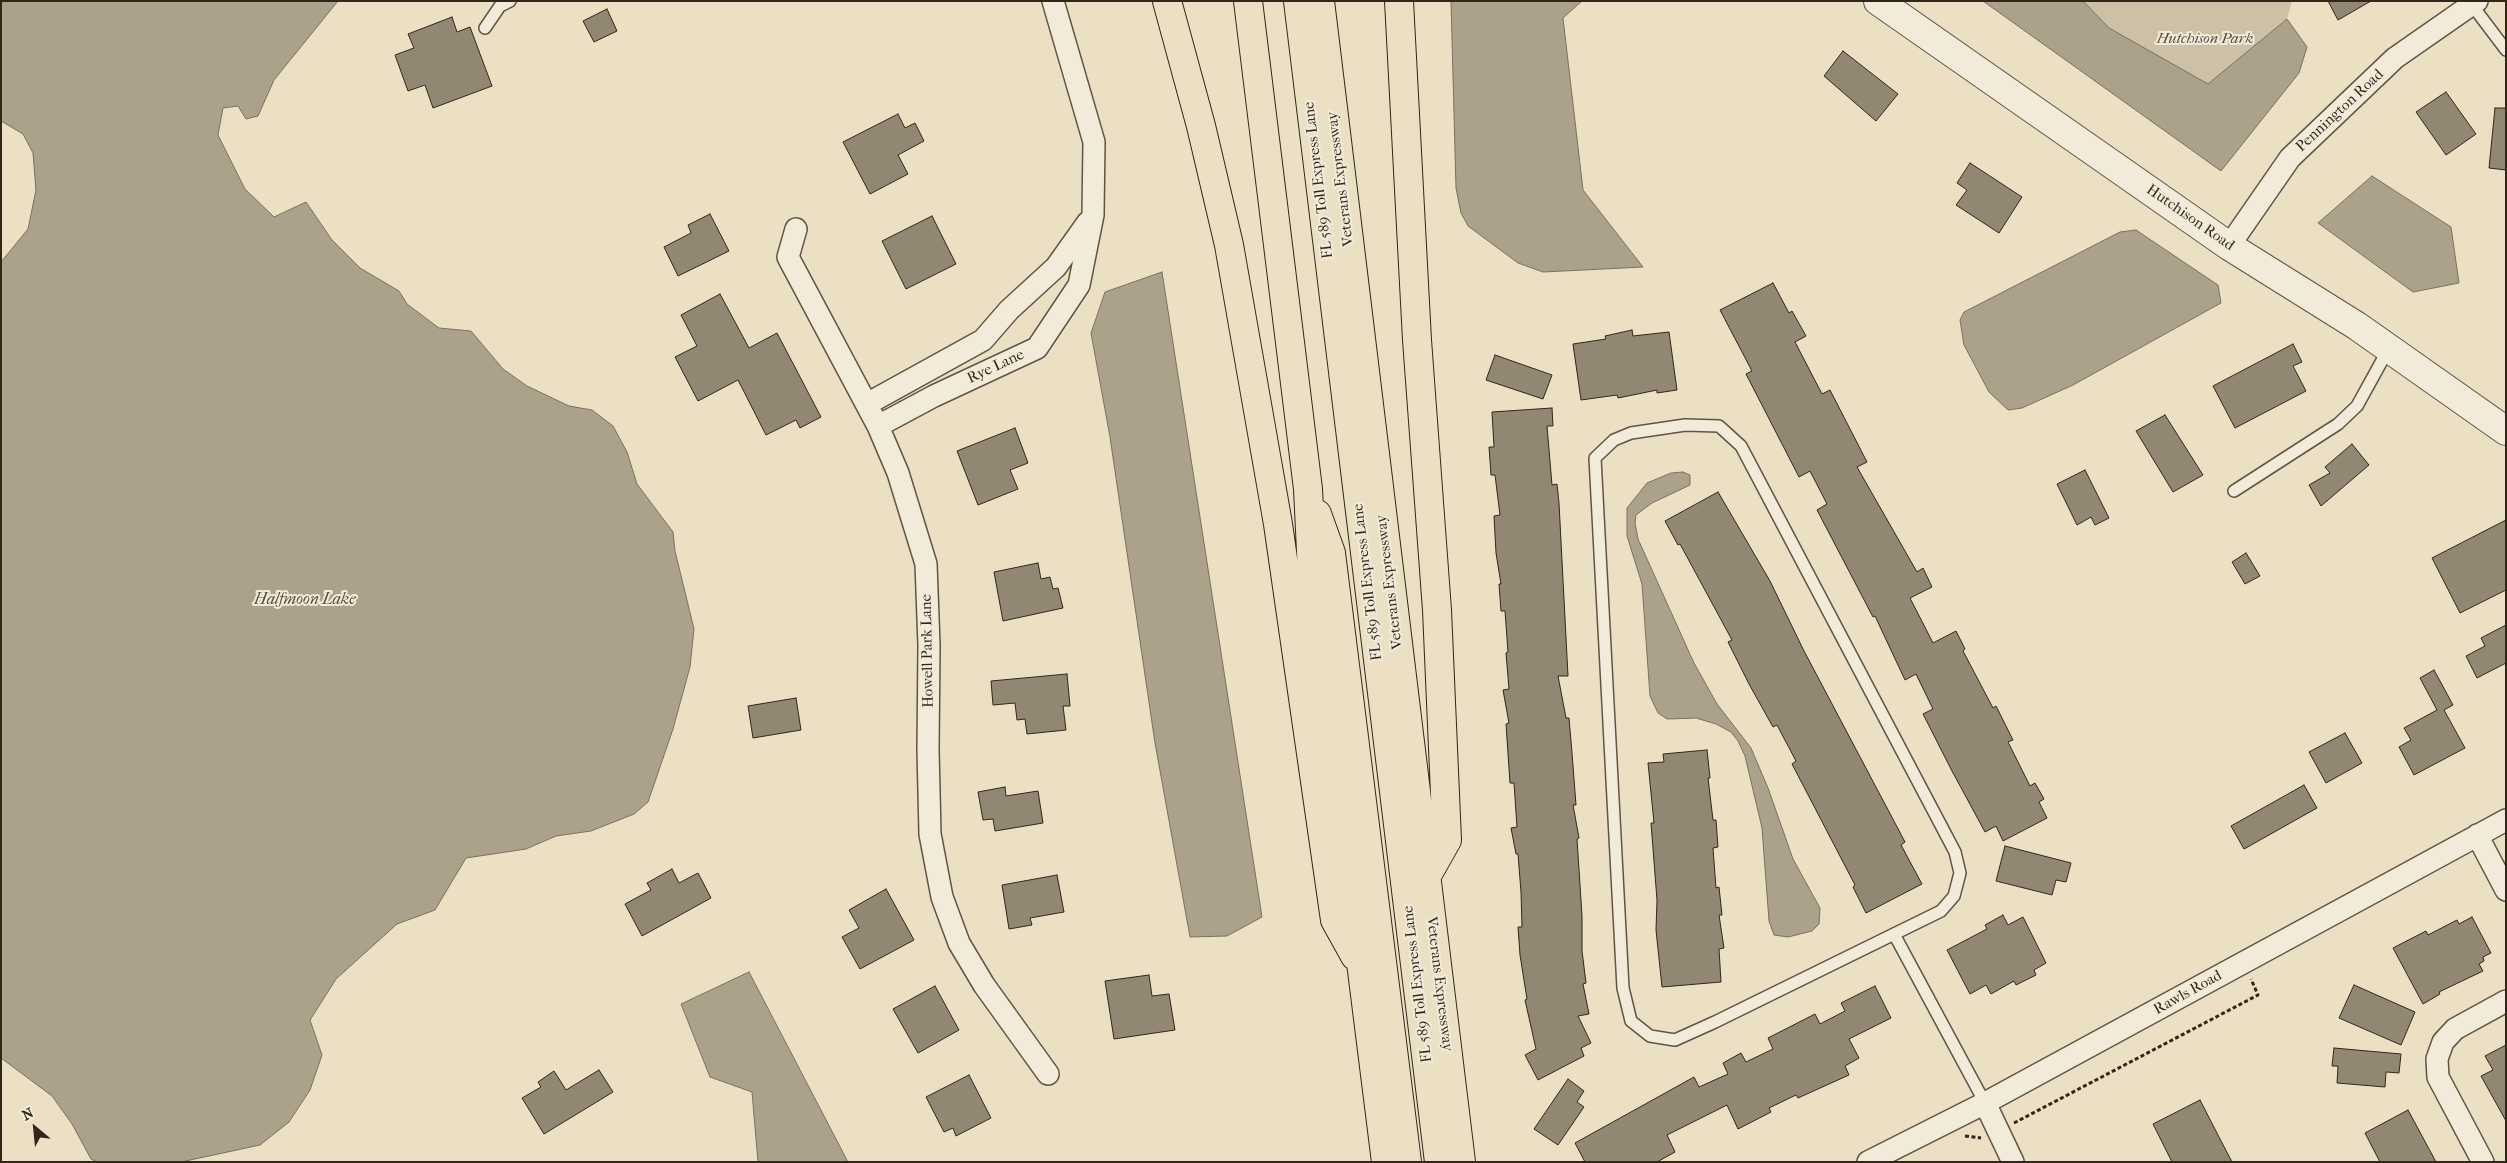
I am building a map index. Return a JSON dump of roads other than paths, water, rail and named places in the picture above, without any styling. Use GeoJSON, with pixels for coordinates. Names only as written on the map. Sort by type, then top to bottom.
{"type":"FeatureCollection","features":[{"type":"Feature","properties":{"kind":"highway"},"geometry":{"type":"LineString","coordinates":[[1167,1],[1229,245],[1249,352],[1278,524],[1335,920],[1362,969]]}},
{"type":"Feature","properties":{"kind":"highway"},"geometry":{"type":"LineString","coordinates":[[1248,1],[1308,489],[1312,572],[1386,1162]]}},
{"type":"Feature","properties":{"kind":"highway","name":"FL 589 Toll Express Lane"},"geometry":{"type":"LineString","coordinates":[[1298,1],[1440,1162]]}},
{"type":"Feature","properties":{"kind":"highway","name":"Veterans Expressway"},"geometry":{"type":"LineString","coordinates":[[1320,1],[1425,879],[1461,1162]]}},
{"type":"Feature","properties":{"kind":"highway"},"geometry":{"type":"LineString","coordinates":[[1399,1],[1417,340],[1437,610],[1447,840],[1425,879]]}},
{"type":"Feature","properties":{"kind":"highway"},"geometry":{"type":"LineString","coordinates":[[1308,489],[1332,553],[1407,1162]]}},
{"type":"Feature","properties":{"kind":"street","name":"Rye Lane"},"geometry":{"type":"LineString","coordinates":[[878,426],[1037,348],[1078,285],[1093,215],[1094,142],[1053,1]]}},
{"type":"Feature","properties":{"kind":"street","name":"Hutchison Road"},"geometry":{"type":"LineString","coordinates":[[1878,1],[2229,246],[2357,326],[2506,431]]}},
{"type":"Feature","properties":{"kind":"street","name":"Pennington Road"},"geometry":{"type":"LineString","coordinates":[[2229,246],[2290,158],[2395,58],[2474,3]]}},
{"type":"Feature","properties":{"kind":"street","name":"Rye Lane"},"geometry":{"type":"LineString","coordinates":[[867,404],[983,340],[1009,310],[1056,267],[1093,215]]}},
{"type":"Feature","properties":{"kind":"street","name":"Howell Park Lane"},"geometry":{"type":"LineString","coordinates":[[796,229],[788,257],[878,426],[898,473],[926,564],[929,645],[928,750],[930,834],[942,897],[959,943],[984,985],[1048,1074]]}},
{"type":"Feature","properties":{"kind":"street"},"geometry":{"type":"LineString","coordinates":[[1034,288],[1063,308]]}},
{"type":"Feature","properties":{"kind":"street"},"geometry":{"type":"LineString","coordinates":[[983,340],[998,366]]}},
{"type":"Feature","properties":{"kind":"street","name":"Rawls Road"},"geometry":{"type":"LineString","coordinates":[[1868,1162],[1985,1102],[2506,820]]}},
{"type":"Feature","properties":{"kind":"street"},"geometry":{"type":"LineString","coordinates":[[2477,835],[2506,890]]}},
{"type":"Feature","properties":{"kind":"street"},"geometry":{"type":"LineString","coordinates":[[2483,1162],[2438,1077],[2437,1059],[2443,1042],[2455,1029],[2506,1001]]}},
{"type":"Feature","properties":{"kind":"street"},"geometry":{"type":"LineString","coordinates":[[1985,1102],[2013,1162]]}},
{"type":"Feature","properties":{"kind":"lane"},"geometry":{"type":"LineString","coordinates":[[485,28],[500,6],[510,1]]}},
{"type":"Feature","properties":{"kind":"lane"},"geometry":{"type":"LineString","coordinates":[[2474,3],[2506,50]]}},
{"type":"Feature","properties":{"kind":"lane"},"geometry":{"type":"LineString","coordinates":[[2234,491],[2338,424],[2357,406],[2389,348]]}},
{"type":"Feature","properties":{"kind":"lane"},"geometry":{"type":"LineString","coordinates":[[1676,426],[1719,426],[1741,446],[1955,852],[1960,873],[1954,896],[1940,911],[1894,934],[1675,1040],[1650,1036],[1631,1021],[1623,988],[1595,458],[1614,440],[1631,433],[1676,426]]}},
{"type":"Feature","properties":{"kind":"lane"},"geometry":{"type":"LineString","coordinates":[[1894,934],[1985,1102]]}},
{"type":"Feature","properties":{"kind":"water","name":"Halfmoon Lake"},"geometry":{"type":"Polygon","coordinates":[[[1,1],[338,1],[274,80],[258,116],[246,119],[238,106],[223,108],[218,135],[245,189],[274,217],[306,202],[332,240],[360,268],[399,291],[407,304],[439,328],[471,331],[503,369],[527,386],[569,406],[592,410],[613,426],[627,452],[637,484],[673,532],[675,551],[694,629],[690,667],[673,729],[648,802],[634,814],[591,831],[556,836],[526,849],[466,858],[435,910],[397,924],[336,979],[310,1020],[322,1055],[310,1090],[289,1122],[260,1145],[181,1162],[97,1162],[91,1159],[72,1124],[52,1096],[1,1058],[1,262],[28,229],[36,190],[33,153],[23,134],[1,121],[1,1]]]}},
{"type":"Feature","properties":{"kind":"water"},"geometry":{"type":"Polygon","coordinates":[[[1451,1],[1582,1],[1563,18],[1583,190],[1643,267],[1543,272],[1518,263],[1468,226],[1461,213],[1456,188],[1451,1]]]}},
{"type":"Feature","properties":{"kind":"water"},"geometry":{"type":"Polygon","coordinates":[[[1983,1],[2083,1],[2109,28],[2208,84],[2287,19],[2307,47],[2299,73],[2221,171],[1983,1]]]}},
{"type":"Feature","properties":{"kind":"water"},"geometry":{"type":"Polygon","coordinates":[[[2372,176],[2451,227],[2459,283],[2413,292],[2318,223],[2372,176]]]}},
{"type":"Feature","properties":{"kind":"water"},"geometry":{"type":"Polygon","coordinates":[[[2136,230],[2218,285],[2221,303],[2073,385],[2022,408],[2008,410],[1989,392],[1964,345],[1960,320],[1964,312],[2120,232],[2136,230]]]}},
{"type":"Feature","properties":{"kind":"water"},"geometry":{"type":"Polygon","coordinates":[[[1162,272],[1262,917],[1227,936],[1190,937],[1155,743],[1110,437],[1091,333],[1105,292],[1162,272]]]}},
{"type":"Feature","properties":{"kind":"water"},"geometry":{"type":"Polygon","coordinates":[[[1683,472],[1690,475],[1690,485],[1652,503],[1636,515],[1635,523],[1638,539],[1694,663],[1717,704],[1751,748],[1768,788],[1793,859],[1820,908],[1819,924],[1812,931],[1788,937],[1774,935],[1769,921],[1762,828],[1745,756],[1738,741],[1731,732],[1716,724],[1696,718],[1667,719],[1658,713],[1650,696],[1642,584],[1627,536],[1627,508],[1647,483],[1671,473],[1683,472]]]}},
{"type":"Feature","properties":{"kind":"water"},"geometry":{"type":"Polygon","coordinates":[[[749,972],[848,1162],[758,1162],[752,1092],[710,1077],[681,1004],[749,972]]]}},
{"type":"Feature","properties":{"kind":"park label","name":"Hutchison Park"},"geometry":{"type":"Point","coordinates":[2205,39]}}]}
